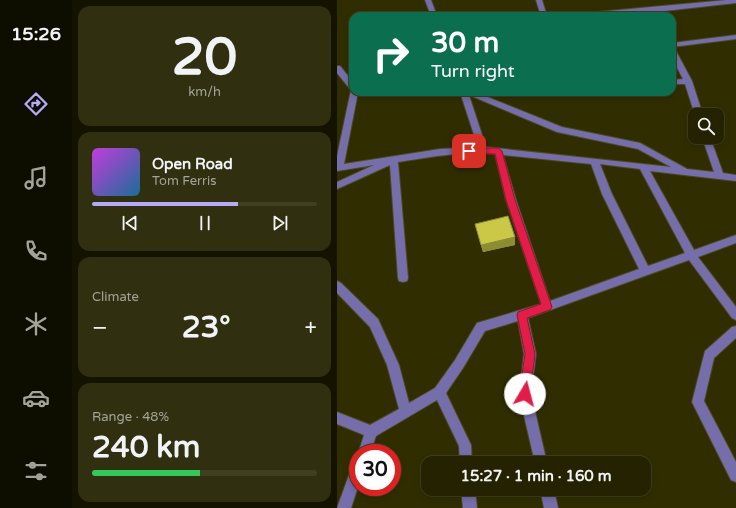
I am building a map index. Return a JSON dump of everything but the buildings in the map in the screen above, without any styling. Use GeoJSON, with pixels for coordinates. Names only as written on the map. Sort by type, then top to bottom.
{"type":"FeatureCollection","features":[{"type":"Feature","properties":{"kind":"street"},"geometry":{"type":"LineString","coordinates":[[428,0],[432,12]]}},
{"type":"Feature","properties":{"kind":"street"},"geometry":{"type":"LineString","coordinates":[[539,0],[543,12]]}},
{"type":"Feature","properties":{"kind":"street"},"geometry":{"type":"LineString","coordinates":[[658,12],[724,1],[736,2]]}},
{"type":"Feature","properties":{"kind":"street"},"geometry":{"type":"LineString","coordinates":[[676,44],[736,37]]}},
{"type":"Feature","properties":{"kind":"street"},"geometry":{"type":"LineString","coordinates":[[676,58],[688,81],[697,108]]}},
{"type":"Feature","properties":{"kind":"street"},"geometry":{"type":"LineString","coordinates":[[337,68],[349,82]]}},
{"type":"Feature","properties":{"kind":"street"},"geometry":{"type":"LineString","coordinates":[[676,82],[688,81]]}},
{"type":"Feature","properties":{"kind":"street"},"geometry":{"type":"LineString","coordinates":[[353,96],[338,168],[440,152],[483,150],[594,160],[736,178]]}},
{"type":"Feature","properties":{"kind":"street"},"geometry":{"type":"LineString","coordinates":[[465,96],[483,150]]}},
{"type":"Feature","properties":{"kind":"street"},"geometry":{"type":"LineString","coordinates":[[478,96],[560,130],[640,146],[689,172]]}},
{"type":"Feature","properties":{"kind":"street"},"geometry":{"type":"LineString","coordinates":[[709,144],[720,176]]}},
{"type":"Feature","properties":{"kind":"street"},"geometry":{"type":"LineString","coordinates":[[498,151],[511,200],[547,307]]}},
{"type":"Feature","properties":{"kind":"street"},"geometry":{"type":"LineString","coordinates":[[337,186],[394,160]]}},
{"type":"Feature","properties":{"kind":"street"},"geometry":{"type":"LineString","coordinates":[[394,160],[403,278]]}},
{"type":"Feature","properties":{"kind":"street"},"geometry":{"type":"LineString","coordinates":[[594,160],[607,194],[646,272]]}},
{"type":"Feature","properties":{"kind":"street"},"geometry":{"type":"LineString","coordinates":[[643,166],[692,256],[736,315]]}},
{"type":"Feature","properties":{"kind":"street"},"geometry":{"type":"LineString","coordinates":[[367,444],[371,432],[439,392],[459,364],[481,327],[547,307],[736,239]]}},
{"type":"Feature","properties":{"kind":"street"},"geometry":{"type":"LineString","coordinates":[[337,286],[374,323],[393,365],[406,412]]}},
{"type":"Feature","properties":{"kind":"street"},"geometry":{"type":"LineString","coordinates":[[522,315],[530,354],[525,394],[539,456]]}},
{"type":"Feature","properties":{"kind":"street"},"geometry":{"type":"LineString","coordinates":[[736,331],[709,355],[698,402],[736,475]]}},
{"type":"Feature","properties":{"kind":"street"},"geometry":{"type":"LineString","coordinates":[[439,392],[465,445],[466,456]]}},
{"type":"Feature","properties":{"kind":"street"},"geometry":{"type":"LineString","coordinates":[[337,418],[371,432]]}},
{"type":"Feature","properties":{"kind":"street"},"geometry":{"type":"LineString","coordinates":[[344,508],[349,494]]}},
{"type":"Feature","properties":{"kind":"street"},"geometry":{"type":"LineString","coordinates":[[469,496],[470,508]]}},
{"type":"Feature","properties":{"kind":"street"},"geometry":{"type":"LineString","coordinates":[[548,496],[551,508]]}},
{"type":"Feature","properties":{"kind":"route"},"geometry":{"type":"LineString","coordinates":[[469,151],[498,151],[511,200],[547,307],[522,315],[530,354],[525,394]]}}]}
